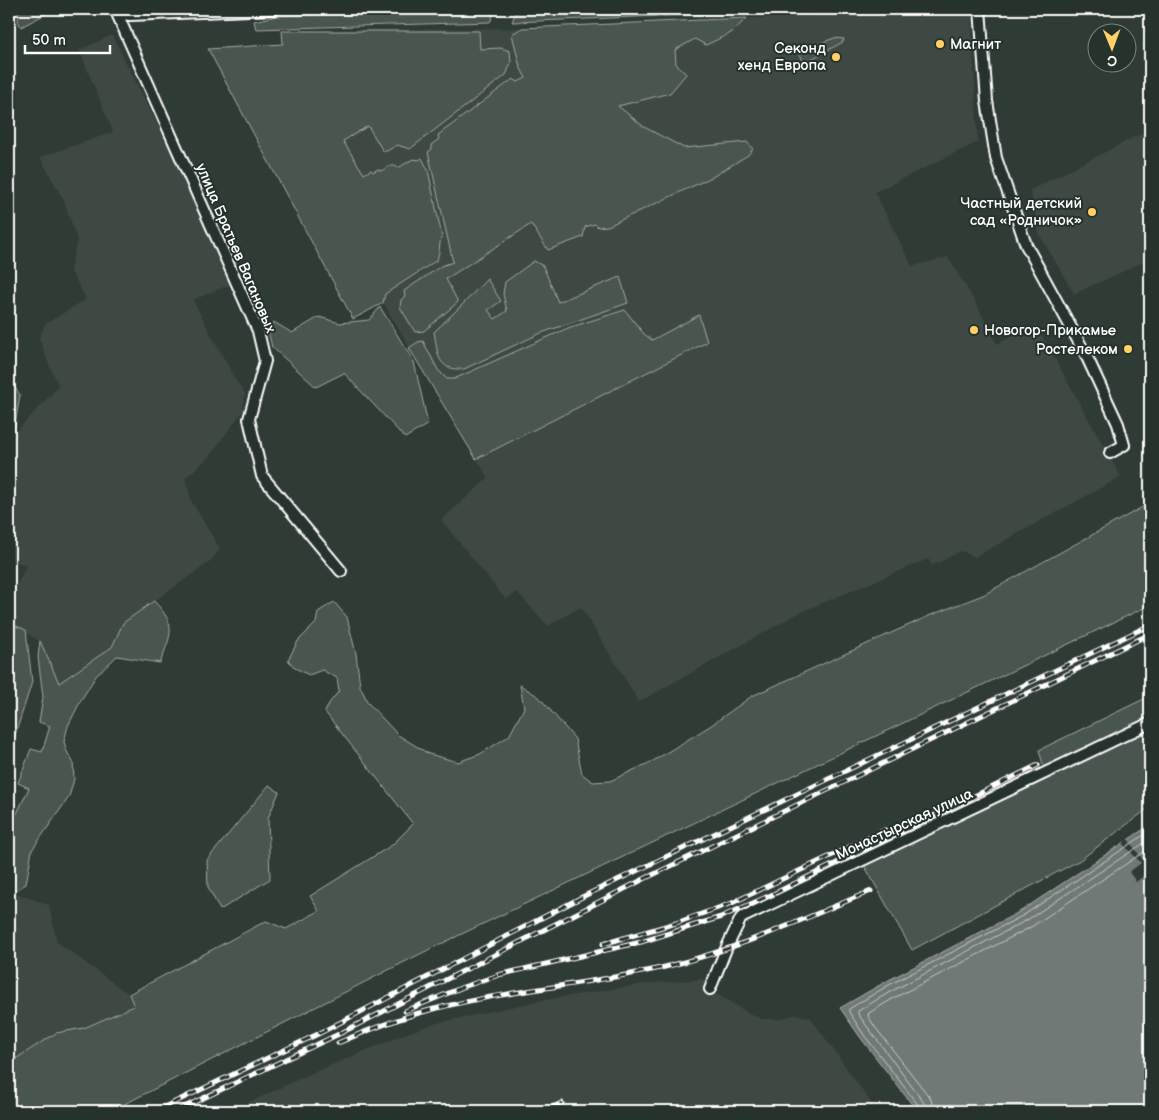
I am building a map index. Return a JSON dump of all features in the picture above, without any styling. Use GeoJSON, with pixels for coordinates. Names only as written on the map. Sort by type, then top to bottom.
{"type":"FeatureCollection","features":[{"type":"Feature","properties":{"kind":"street"},"geometry":{"type":"LineString","coordinates":[[116,11],[130,15],[274,9]]}},
{"type":"Feature","properties":{"kind":"street"},"geometry":{"type":"LineString","coordinates":[[980,9],[987,101],[996,158],[1026,244],[1086,356],[1118,424],[1124,445],[1110,453]]}},
{"type":"Feature","properties":{"kind":"street","name":"улица Братьев Вагановых"},"geometry":{"type":"LineString","coordinates":[[116,11],[258,331],[265,362],[249,419],[262,476],[341,570]]}},
{"type":"Feature","properties":{"kind":"street","name":"Монастырская улица"},"geometry":{"type":"LineString","coordinates":[[710,989],[741,918],[1150,724]]}},
{"type":"Feature","properties":{"kind":"shaded area"},"geometry":{"type":"Polygon","coordinates":[[[19,9],[53,10],[21,27],[18,21],[19,9]]]}},
{"type":"Feature","properties":{"kind":"shaded area"},"geometry":{"type":"Polygon","coordinates":[[[490,9],[493,16],[490,22],[256,29],[254,21],[277,16],[490,9]]]}},
{"type":"Feature","properties":{"kind":"shaded area"},"geometry":{"type":"Polygon","coordinates":[[[517,9],[734,9],[734,13],[512,22],[517,9]]]}},
{"type":"Feature","properties":{"kind":"shaded area"},"geometry":{"type":"Polygon","coordinates":[[[742,9],[824,9],[746,14],[742,9]]]}},
{"type":"Feature","properties":{"kind":"shaded area"},"geometry":{"type":"Polygon","coordinates":[[[971,9],[978,142],[875,192],[912,266],[948,257],[976,303],[997,344],[1036,325],[1121,477],[975,557],[961,551],[932,566],[928,559],[801,612],[639,702],[581,607],[548,626],[517,592],[506,600],[441,520],[488,478],[383,303],[353,319],[208,49],[283,44],[282,31],[522,28],[971,9]]]}},
{"type":"Feature","properties":{"kind":"shaded area"},"geometry":{"type":"Polygon","coordinates":[[[747,18],[731,33],[706,45],[695,39],[675,50],[676,64],[686,74],[670,93],[618,106],[644,127],[684,148],[747,142],[753,149],[748,155],[714,176],[608,226],[598,227],[595,224],[585,227],[583,237],[548,250],[531,224],[446,279],[458,302],[424,331],[415,332],[400,307],[401,300],[405,296],[404,291],[441,266],[453,262],[428,152],[432,149],[431,145],[439,139],[438,135],[513,79],[518,82],[526,78],[520,67],[512,34],[522,28],[747,18]]]}},
{"type":"Feature","properties":{"kind":"shaded area"},"geometry":{"type":"Polygon","coordinates":[[[282,31],[479,31],[480,49],[501,48],[510,51],[511,63],[506,75],[410,149],[397,145],[387,151],[383,151],[368,126],[343,141],[364,174],[371,170],[373,172],[378,169],[381,171],[392,166],[398,168],[413,159],[419,160],[422,158],[428,170],[442,237],[437,260],[385,294],[383,303],[353,319],[208,49],[283,44],[282,31]]]}},
{"type":"Feature","properties":{"kind":"shaded area"},"geometry":{"type":"Polygon","coordinates":[[[112,35],[183,175],[229,285],[193,300],[235,379],[245,393],[243,411],[208,458],[185,478],[192,502],[220,549],[210,562],[123,623],[112,647],[59,683],[39,641],[9,622],[9,600],[26,566],[9,559],[9,439],[59,386],[39,338],[45,324],[86,299],[70,270],[77,240],[64,201],[40,157],[113,132],[79,50],[112,35]]]}},
{"type":"Feature","properties":{"kind":"shaded area"},"geometry":{"type":"Polygon","coordinates":[[[834,38],[844,39],[843,42],[804,63],[799,52],[834,38]]]}},
{"type":"Feature","properties":{"kind":"shaded area","name":"Частный детский сад «Родничок»"},"geometry":{"type":"Polygon","coordinates":[[[1150,129],[1150,259],[1074,294],[1039,234],[1030,190],[1150,129]]]}},
{"type":"Feature","properties":{"kind":"shaded area"},"geometry":{"type":"Polygon","coordinates":[[[534,261],[543,266],[558,302],[620,277],[628,303],[541,333],[464,369],[455,369],[443,364],[438,353],[434,332],[487,279],[501,301],[488,310],[495,319],[507,311],[503,294],[505,282],[534,261]]]}},
{"type":"Feature","properties":{"kind":"shaded area"},"geometry":{"type":"Polygon","coordinates":[[[380,307],[414,362],[428,424],[405,438],[344,373],[316,387],[272,347],[268,331],[274,322],[292,333],[319,317],[340,323],[369,320],[380,307]]]}},
{"type":"Feature","properties":{"kind":"shaded area"},"geometry":{"type":"Polygon","coordinates":[[[625,310],[643,333],[652,340],[699,315],[707,342],[476,459],[409,348],[423,341],[438,370],[447,379],[454,379],[568,328],[625,310]]]}},
{"type":"Feature","properties":{"kind":"shaded area"},"geometry":{"type":"Polygon","coordinates":[[[9,379],[20,395],[14,431],[9,435],[9,379]]]}},
{"type":"Feature","properties":{"kind":"shaded area"},"geometry":{"type":"Polygon","coordinates":[[[1150,503],[1150,605],[422,953],[111,1111],[9,1111],[9,1063],[56,1033],[84,1028],[134,1006],[129,994],[266,921],[286,929],[319,911],[310,896],[392,845],[413,824],[325,712],[339,691],[337,678],[322,670],[309,675],[295,668],[288,660],[298,641],[316,623],[318,612],[334,602],[347,617],[356,654],[360,686],[368,703],[398,735],[429,754],[458,762],[480,754],[509,736],[524,708],[520,685],[539,697],[575,739],[582,774],[593,782],[610,781],[653,761],[710,726],[752,696],[931,615],[983,595],[1150,503]]]}},
{"type":"Feature","properties":{"kind":"shaded area"},"geometry":{"type":"Polygon","coordinates":[[[154,601],[167,617],[170,630],[160,663],[117,656],[96,676],[68,726],[64,741],[66,750],[73,762],[74,779],[69,797],[32,850],[26,884],[9,895],[9,830],[29,788],[18,783],[31,749],[42,752],[50,726],[39,722],[43,697],[38,657],[40,641],[59,683],[112,647],[123,623],[154,601]]]}},
{"type":"Feature","properties":{"kind":"shaded area"},"geometry":{"type":"Polygon","coordinates":[[[9,617],[11,624],[26,630],[32,682],[9,754],[9,617]]]}},
{"type":"Feature","properties":{"kind":"shaded area"},"geometry":{"type":"Polygon","coordinates":[[[1150,696],[1150,807],[1080,860],[912,950],[864,865],[1047,779],[1039,750],[1150,696]]]}},
{"type":"Feature","properties":{"kind":"shaded area"},"geometry":{"type":"Polygon","coordinates":[[[269,785],[279,792],[268,818],[270,879],[220,910],[208,887],[207,860],[269,785]]]}},
{"type":"Feature","properties":{"kind":"shaded area"},"geometry":{"type":"Polygon","coordinates":[[[13,892],[49,905],[57,942],[129,994],[134,1006],[84,1029],[56,1033],[9,1063],[9,895],[13,892]]]}},
{"type":"Feature","properties":{"kind":"shaded area"},"geometry":{"type":"Polygon","coordinates":[[[702,979],[707,982],[709,988],[715,993],[762,1019],[780,1019],[796,1014],[811,1018],[877,1111],[231,1111],[305,1076],[412,1031],[437,1023],[538,1001],[644,984],[702,979]]]}},
{"type":"Feature","properties":{"kind":"water"},"geometry":{"type":"Polygon","coordinates":[[[1150,825],[1150,1111],[917,1111],[840,1008],[885,982],[1021,911],[1150,825]]]}},
{"type":"Feature","properties":{"kind":"pier"},"geometry":{"type":"Polygon","coordinates":[[[1127,838],[1143,860],[1150,855],[1150,871],[1136,882],[1129,872],[1141,863],[1123,844],[1127,838]]]}},
{"type":"Feature","properties":{"kind":"railway"},"geometry":{"type":"LineString","coordinates":[[156,1111],[318,1034],[582,897],[1150,625]]}},
{"type":"Feature","properties":{"kind":"railway"},"geometry":{"type":"LineString","coordinates":[[176,1111],[341,1033],[642,880],[1150,634]]}},
{"type":"Feature","properties":{"kind":"railway"},"geometry":{"type":"LineString","coordinates":[[498,975],[641,942],[721,917],[771,895],[1038,765]]}},
{"type":"Feature","properties":{"kind":"railway"},"geometry":{"type":"LineString","coordinates":[[603,944],[676,923],[732,903],[885,830]]}},
{"type":"Feature","properties":{"kind":"railway"},"geometry":{"type":"LineString","coordinates":[[338,1043],[407,1017],[459,1003],[636,973],[691,960],[769,933],[871,891]]}},
{"type":"Feature","properties":{"kind":"railway"},"geometry":{"type":"LineString","coordinates":[[405,1011],[463,987],[505,973]]}},
{"type":"Feature","properties":{"kind":"railway"},"geometry":{"type":"LineString","coordinates":[[543,1111],[562,1103]]}},
{"type":"Feature","properties":{"kind":"place","name":"Магнит"},"geometry":{"type":"Point","coordinates":[940,44]}},
{"type":"Feature","properties":{"kind":"place","name":"Секонд хенд Европа"},"geometry":{"type":"Point","coordinates":[836,57]}},
{"type":"Feature","properties":{"kind":"place","name":"Частный детский сад «Родничок»"},"geometry":{"type":"Point","coordinates":[1092,212]}},
{"type":"Feature","properties":{"kind":"place","name":"Новогор-Прикамье"},"geometry":{"type":"Point","coordinates":[974,330]}},
{"type":"Feature","properties":{"kind":"place","name":"Ростелеком"},"geometry":{"type":"Point","coordinates":[1128,349]}}]}
